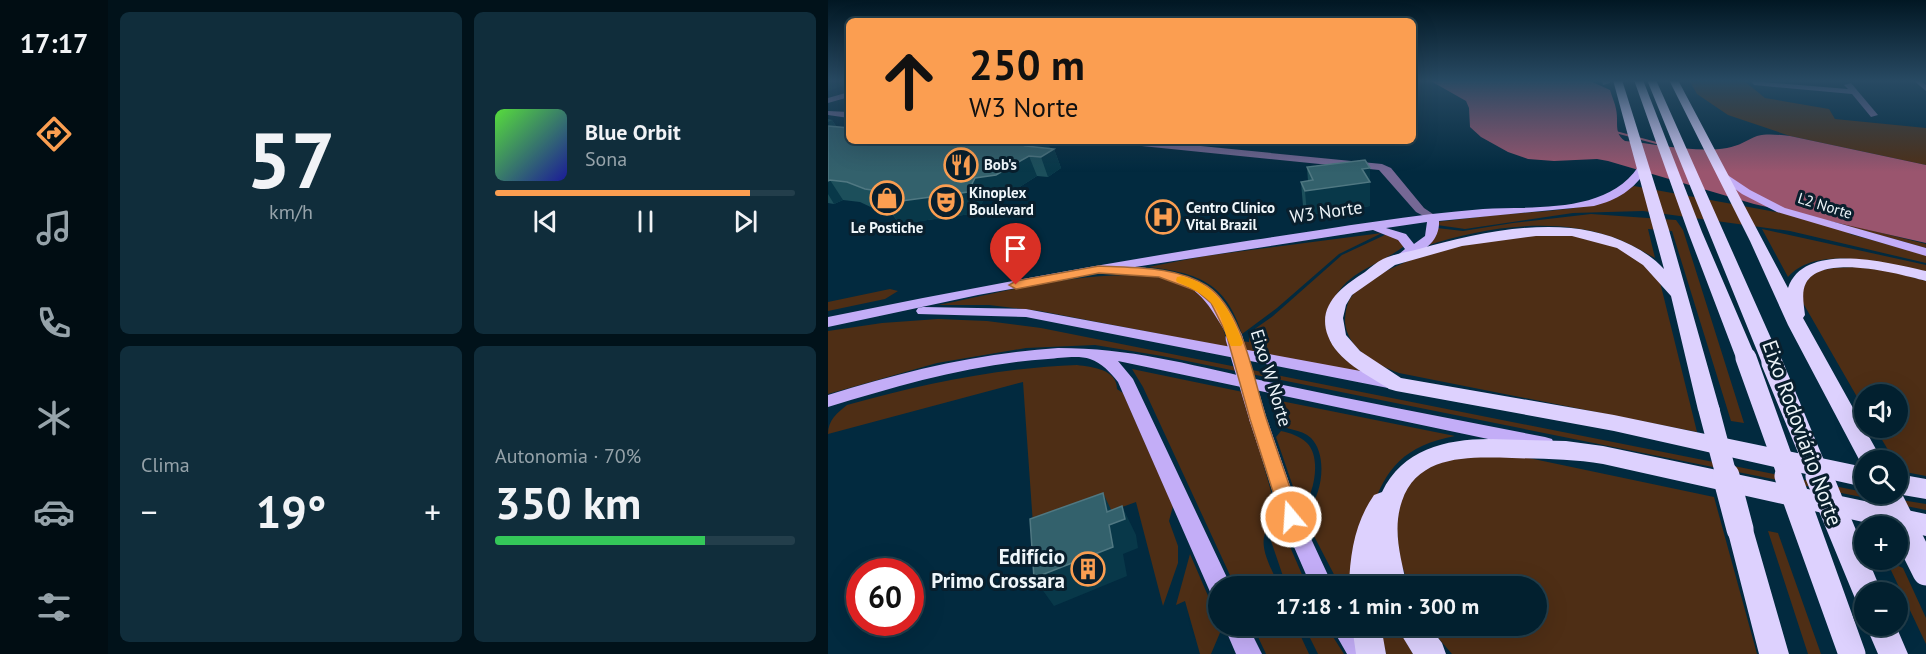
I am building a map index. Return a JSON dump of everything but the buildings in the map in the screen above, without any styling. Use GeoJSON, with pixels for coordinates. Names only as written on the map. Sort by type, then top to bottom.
{"type":"FeatureCollection","features":[{"type":"Feature","properties":{"kind":"highway"},"geometry":{"type":"LineString","coordinates":[[1626,111],[1662,230],[1769,646]]}},
{"type":"Feature","properties":{"kind":"highway","name":"Eixo Rodoviário Norte"},"geometry":{"type":"LineString","coordinates":[[1649,111],[1746,358],[1852,654]]}},
{"type":"Feature","properties":{"kind":"highway","name":"Eixo Rodoviário Norte"},"geometry":{"type":"LineString","coordinates":[[1664,111],[1863,582]]}},
{"type":"Feature","properties":{"kind":"highway"},"geometry":{"type":"LineString","coordinates":[[1689,111],[1757,241],[1797,325],[1866,450]]}},
{"type":"Feature","properties":{"kind":"highway"},"geometry":{"type":"LineString","coordinates":[[1678,294],[1660,272],[1631,250],[1611,241],[1572,232],[1536,232],[1461,242],[1406,254],[1371,273],[1346,292],[1337,304],[1334,318],[1337,336],[1353,356],[1396,384],[1614,423],[1854,475]]}},
{"type":"Feature","properties":{"kind":"highway"},"geometry":{"type":"LineString","coordinates":[[1797,325],[1795,290],[1799,280],[1808,271],[1834,265],[1858,264],[1926,276]]}},
{"type":"Feature","properties":{"kind":"highway"},"geometry":{"type":"LineString","coordinates":[[1364,576],[1371,524],[1376,510],[1416,465],[1424,460],[1447,452],[1477,447],[1583,451],[1926,525]]}},
{"type":"Feature","properties":{"kind":"highway"},"geometry":{"type":"LineString","coordinates":[[1908,486],[1926,489]]}},
{"type":"Feature","properties":{"kind":"highway"},"geometry":{"type":"LineString","coordinates":[[1391,576],[1384,547],[1383,527],[1394,490]]}},
{"type":"Feature","properties":{"kind":"highway"},"geometry":{"type":"LineString","coordinates":[[1892,504],[1926,572]]}},
{"type":"Feature","properties":{"kind":"highway"},"geometry":{"type":"LineString","coordinates":[[1368,636],[1371,654]]}},
{"type":"Feature","properties":{"kind":"highway"},"geometry":{"type":"LineString","coordinates":[[1418,636],[1431,654]]}},
{"type":"Feature","properties":{"kind":"highway"},"geometry":{"type":"LineString","coordinates":[[1885,636],[1893,654]]}},
{"type":"Feature","properties":{"kind":"main road","name":"W3 Norte"},"geometry":{"type":"LineString","coordinates":[[828,322],[1099,269],[1243,245],[1359,229],[1419,215],[1433,218],[1568,207],[1608,199],[1632,184],[1642,169]]}},
{"type":"Feature","properties":{"kind":"main road","name":"L2 Norte"},"geometry":{"type":"LineString","coordinates":[[1723,175],[1746,192],[1781,210],[1926,252]]}},
{"type":"Feature","properties":{"kind":"main road"},"geometry":{"type":"LineString","coordinates":[[1359,229],[1390,232],[1402,237],[1406,254],[1428,242],[1432,237],[1433,218]]}},
{"type":"Feature","properties":{"kind":"main road","name":"Eixo W Norte"},"geometry":{"type":"LineString","coordinates":[[1099,269],[1159,274],[1183,280],[1202,288],[1216,301],[1233,333],[1258,419],[1291,517],[1318,576]]}},
{"type":"Feature","properties":{"kind":"main road"},"geometry":{"type":"LineString","coordinates":[[872,312],[950,310],[1026,313],[1396,384]]}},
{"type":"Feature","properties":{"kind":"main road"},"geometry":{"type":"LineString","coordinates":[[828,401],[871,387],[979,362],[1039,355],[1090,353],[1145,359],[1391,414],[1583,451]]}},
{"type":"Feature","properties":{"kind":"main road"},"geometry":{"type":"LineString","coordinates":[[1090,353],[1112,364],[1125,379],[1214,576]]}},
{"type":"Feature","properties":{"kind":"main road"},"geometry":{"type":"LineString","coordinates":[[1241,636],[1249,654]]}},
{"type":"Feature","properties":{"kind":"main road"},"geometry":{"type":"LineString","coordinates":[[1350,636],[1362,654]]}},
{"type":"Feature","properties":{"kind":"street"},"geometry":{"type":"LineString","coordinates":[[1871,111],[1874,114]]}},
{"type":"Feature","properties":{"kind":"street"},"geometry":{"type":"LineString","coordinates":[[828,113],[846,115]]}},
{"type":"Feature","properties":{"kind":"street"},"geometry":{"type":"LineString","coordinates":[[1153,144],[1379,166],[1387,170],[1419,215]]}},
{"type":"Feature","properties":{"kind":"shaded area"},"geometry":{"type":"Polygon","coordinates":[[[1469,111],[1616,111],[1618,131],[1625,141],[1689,149],[1715,149],[1735,146],[1757,136],[1778,135],[1926,165],[1926,243],[1754,204],[1608,161],[1528,159],[1508,152],[1481,137],[1470,127],[1469,111]]]}},
{"type":"Feature","properties":{"kind":"shaded area"},"geometry":{"type":"Polygon","coordinates":[[[1721,111],[1830,111],[1835,119],[1926,128],[1926,165],[1790,136],[1728,115],[1721,111]]]}},
{"type":"Feature","properties":{"kind":"shaded area"},"geometry":{"type":"Polygon","coordinates":[[[1634,186],[1858,227],[1926,244],[1926,248],[1843,225],[1850,234],[1926,255],[1926,263],[1790,231],[1643,211],[1573,213],[1465,229],[1437,225],[1436,222],[1574,208],[1605,200],[1634,186]]]}},
{"type":"Feature","properties":{"kind":"shaded area"},"geometry":{"type":"Polygon","coordinates":[[[1591,214],[1676,220],[1683,230],[1744,423],[1731,421],[1672,231],[1648,229],[1655,258],[1615,238],[1587,230],[1564,227],[1494,229],[1426,246],[1437,228],[1463,231],[1591,214]]]}},
{"type":"Feature","properties":{"kind":"shaded area"},"geometry":{"type":"Polygon","coordinates":[[[1762,229],[1926,265],[1926,273],[1874,262],[1835,259],[1817,261],[1801,267],[1788,277],[1762,229]]]}},
{"type":"Feature","properties":{"kind":"shaded area"},"geometry":{"type":"Polygon","coordinates":[[[1382,233],[1339,254],[1277,308],[1242,334],[1228,303],[1208,284],[1182,273],[1148,267],[1205,256],[1382,233]]]}},
{"type":"Feature","properties":{"kind":"shaded area"},"geometry":{"type":"Polygon","coordinates":[[[1387,234],[1394,235],[1404,244],[1403,247],[1349,280],[1341,288],[1327,314],[1379,376],[1040,311],[989,305],[938,305],[1074,279],[1148,276],[1179,282],[1203,295],[1218,316],[1226,339],[1249,342],[1249,333],[1273,316],[1342,255],[1387,234]]]}},
{"type":"Feature","properties":{"kind":"shaded area"},"geometry":{"type":"Polygon","coordinates":[[[1568,234],[1608,243],[1638,259],[1660,282],[1697,432],[1399,373],[1364,355],[1347,332],[1345,314],[1352,295],[1368,282],[1403,263],[1444,249],[1483,240],[1568,234]]]}},
{"type":"Feature","properties":{"kind":"shaded area"},"geometry":{"type":"Polygon","coordinates":[[[1856,267],[1890,271],[1926,281],[1926,476],[1908,473],[1908,450],[1888,450],[1881,438],[1908,438],[1908,384],[1854,384],[1854,392],[1803,303],[1803,284],[1807,278],[1819,271],[1856,267]]]}},
{"type":"Feature","properties":{"kind":"shaded area"},"geometry":{"type":"Polygon","coordinates":[[[890,289],[898,291],[885,299],[828,311],[828,302],[890,289]]]}},
{"type":"Feature","properties":{"kind":"shaded area"},"geometry":{"type":"Polygon","coordinates":[[[938,319],[987,321],[1041,328],[1854,490],[1854,495],[1162,356],[1095,345],[1026,348],[937,363],[828,394],[828,331],[882,323],[938,319]]]}},
{"type":"Feature","properties":{"kind":"shaded area"},"geometry":{"type":"Polygon","coordinates":[[[1077,365],[1103,370],[1113,377],[1117,389],[1123,393],[1173,506],[1169,521],[1178,546],[1178,563],[1163,606],[1136,502],[1034,539],[1023,382],[828,434],[831,421],[847,405],[961,378],[1077,365]]]}},
{"type":"Feature","properties":{"kind":"shaded area"},"geometry":{"type":"Polygon","coordinates":[[[1132,369],[1243,392],[1279,520],[1265,533],[1264,541],[1264,550],[1275,576],[1230,576],[1143,387],[1132,369]]]}},
{"type":"Feature","properties":{"kind":"shaded area"},"geometry":{"type":"Polygon","coordinates":[[[1276,400],[1455,436],[1419,447],[1395,466],[1386,478],[1372,508],[1357,576],[1335,576],[1303,515],[1315,500],[1319,489],[1321,467],[1317,446],[1307,435],[1277,424],[1276,400]]]}},
{"type":"Feature","properties":{"kind":"shaded area"},"geometry":{"type":"Polygon","coordinates":[[[1281,431],[1295,435],[1307,443],[1312,450],[1315,467],[1313,487],[1301,510],[1276,437],[1281,431]]]}},
{"type":"Feature","properties":{"kind":"shaded area"},"geometry":{"type":"Polygon","coordinates":[[[1519,456],[1714,497],[1757,654],[1452,654],[1437,636],[1547,636],[1547,576],[1406,576],[1398,554],[1396,507],[1407,483],[1442,457],[1519,456]]]}},
{"type":"Feature","properties":{"kind":"shaded area"},"geometry":{"type":"Polygon","coordinates":[[[1908,501],[1926,504],[1926,510],[1896,504],[1908,504],[1908,501]]]}},
{"type":"Feature","properties":{"kind":"shaded area"},"geometry":{"type":"Polygon","coordinates":[[[1281,526],[1303,576],[1283,576],[1270,538],[1272,532],[1281,526]]]}},
{"type":"Feature","properties":{"kind":"shaded area"},"geometry":{"type":"Polygon","coordinates":[[[1768,531],[1778,533],[1821,654],[1808,654],[1768,531]]]}},
{"type":"Feature","properties":{"kind":"shaded area"},"geometry":{"type":"Polygon","coordinates":[[[1190,554],[1208,596],[1208,636],[1219,636],[1211,654],[1200,654],[1185,601],[1176,605],[1190,554]]]}},
{"type":"Feature","properties":{"kind":"shaded area"},"geometry":{"type":"Polygon","coordinates":[[[1891,570],[1904,570],[1926,618],[1926,644],[1908,606],[1908,582],[1897,582],[1891,570]]]}},
{"type":"Feature","properties":{"kind":"shaded area"},"geometry":{"type":"Polygon","coordinates":[[[1258,636],[1301,636],[1309,654],[1266,654],[1258,636]]]}},
{"type":"Feature","properties":{"kind":"shaded area"},"geometry":{"type":"Polygon","coordinates":[[[1309,636],[1332,636],[1344,654],[1318,654],[1309,636]]]}},
{"type":"Feature","properties":{"kind":"shaded area"},"geometry":{"type":"Polygon","coordinates":[[[1382,636],[1403,636],[1413,654],[1386,654],[1382,636]]]}},
{"type":"Feature","properties":{"kind":"waterway"},"geometry":{"type":"LineString","coordinates":[[1612,131],[1660,144]]}},
{"type":"Feature","properties":{"kind":"slow traffic"},"geometry":{"type":"LineString","coordinates":[[1182,280],[1202,288],[1216,301],[1225,314],[1236,343]]}},
{"type":"Feature","properties":{"kind":"place","name":"Bob's"},"geometry":{"type":"Point","coordinates":[961,165]}},
{"type":"Feature","properties":{"kind":"place","name":"Le Postiche"},"geometry":{"type":"Point","coordinates":[887,198]}},
{"type":"Feature","properties":{"kind":"place","name":"Kinoplex Boulevard"},"geometry":{"type":"Point","coordinates":[946,202]}},
{"type":"Feature","properties":{"kind":"place","name":"Centro Clínico Vital Brazil"},"geometry":{"type":"Point","coordinates":[1163,217]}},
{"type":"Feature","properties":{"kind":"place","name":"Edifício Primo Crossara"},"geometry":{"type":"Point","coordinates":[1088,569]}},
{"type":"Feature","properties":{"kind":"route"},"geometry":{"type":"LineString","coordinates":[[1016,285],[1099,269],[1159,274],[1202,288],[1216,301],[1225,314],[1233,333],[1258,419],[1291,517]]}}]}
